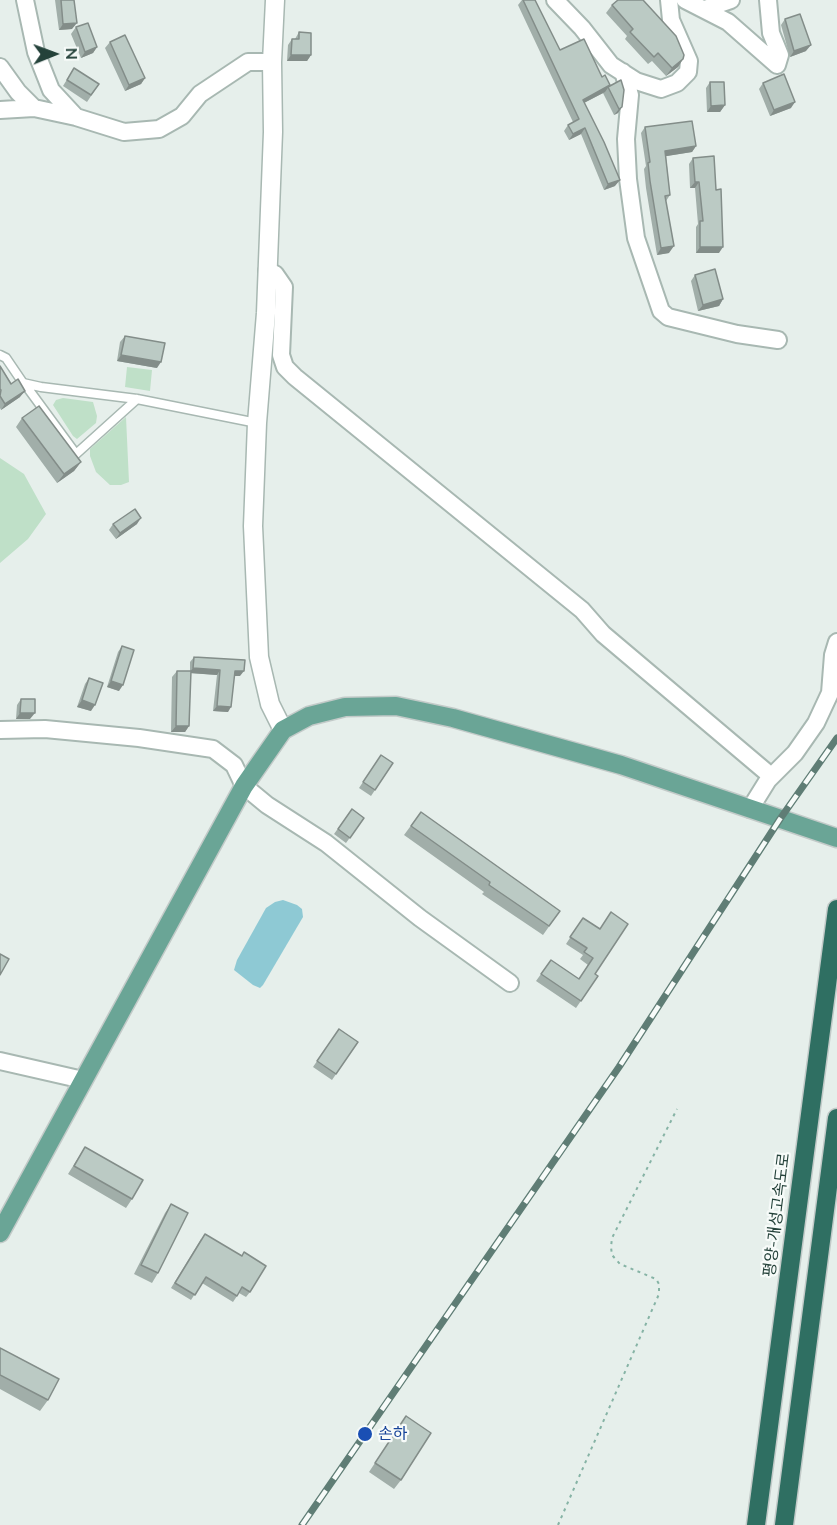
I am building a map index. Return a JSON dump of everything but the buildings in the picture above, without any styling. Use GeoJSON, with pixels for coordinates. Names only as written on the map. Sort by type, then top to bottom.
{"type":"FeatureCollection","features":[{"type":"Feature","properties":{"kind":"highway","name":"평양-개성고속도로"},"geometry":{"type":"LineString","coordinates":[[756,1525],[837,909]]}},
{"type":"Feature","properties":{"kind":"highway"},"geometry":{"type":"LineString","coordinates":[[784,1525],[837,1118]]}},
{"type":"Feature","properties":{"kind":"main road"},"geometry":{"type":"LineString","coordinates":[[0,1233],[6,1210],[83,1080],[244,786],[283,730],[309,716],[345,707],[396,705],[453,718],[621,765],[837,838]]}},
{"type":"Feature","properties":{"kind":"street"},"geometry":{"type":"LineString","coordinates":[[25,0],[36,52],[51,90],[76,117]]}},
{"type":"Feature","properties":{"kind":"street"},"geometry":{"type":"LineString","coordinates":[[274,0],[273,132],[253,526],[259,657],[270,705],[283,730]]}},
{"type":"Feature","properties":{"kind":"street"},"geometry":{"type":"LineString","coordinates":[[555,0],[582,28],[611,65],[636,81],[661,89],[677,83],[688,72],[689,62],[671,20],[669,0]]}},
{"type":"Feature","properties":{"kind":"street"},"geometry":{"type":"LineString","coordinates":[[685,0],[728,22],[777,65],[780,55],[771,33],[768,0]]}},
{"type":"Feature","properties":{"kind":"street"},"geometry":{"type":"LineString","coordinates":[[705,9],[730,0]]}},
{"type":"Feature","properties":{"kind":"street"},"geometry":{"type":"LineString","coordinates":[[0,110],[34,108],[76,117],[124,132],[159,129],[182,116],[200,94],[248,62],[272,63]]}},
{"type":"Feature","properties":{"kind":"street"},"geometry":{"type":"LineString","coordinates":[[0,67],[18,92],[34,108]]}},
{"type":"Feature","properties":{"kind":"street"},"geometry":{"type":"LineString","coordinates":[[623,72],[630,96],[626,139],[628,179],[636,238],[661,311],[668,317],[725,332],[778,340]]}},
{"type":"Feature","properties":{"kind":"street"},"geometry":{"type":"LineString","coordinates":[[267,271],[275,274],[284,287],[281,348],[285,367],[582,610],[603,634],[771,776]]}},
{"type":"Feature","properties":{"kind":"street"},"geometry":{"type":"LineString","coordinates":[[750,809],[771,776],[795,753],[816,723],[830,693],[833,655],[837,642]]}},
{"type":"Feature","properties":{"kind":"street"},"geometry":{"type":"LineString","coordinates":[[0,730],[57,730],[139,738],[213,749],[234,765],[244,786],[267,805],[326,843],[420,918],[510,983]]}},
{"type":"Feature","properties":{"kind":"street"},"geometry":{"type":"LineString","coordinates":[[0,1061],[83,1080]]}},
{"type":"Feature","properties":{"kind":"lane"},"geometry":{"type":"LineString","coordinates":[[0,355],[6,358],[76,454],[137,399]]}},
{"type":"Feature","properties":{"kind":"lane"},"geometry":{"type":"LineString","coordinates":[[23,383],[137,399],[257,423]]}},
{"type":"Feature","properties":{"kind":"path"},"geometry":{"type":"LineString","coordinates":[[558,1525],[659,1294],[659,1284],[656,1279],[620,1264],[612,1255],[611,1247],[612,1238],[678,1109]]}},
{"type":"Feature","properties":{"kind":"green space"},"geometry":{"type":"Polygon","coordinates":[[[127,367],[152,370],[150,391],[125,387],[127,367]]]}},
{"type":"Feature","properties":{"kind":"green space"},"geometry":{"type":"Polygon","coordinates":[[[63,398],[93,402],[97,416],[96,423],[77,439],[53,405],[56,400],[63,398]]]}},
{"type":"Feature","properties":{"kind":"green space"},"geometry":{"type":"Polygon","coordinates":[[[126,417],[129,482],[110,485],[96,472],[90,449],[126,417]]]}},
{"type":"Feature","properties":{"kind":"green space"},"geometry":{"type":"Polygon","coordinates":[[[0,458],[24,474],[46,514],[28,539],[0,563],[0,458]]]}},
{"type":"Feature","properties":{"kind":"water"},"geometry":{"type":"Polygon","coordinates":[[[283,900],[302,909],[303,917],[260,988],[234,970],[237,960],[266,908],[283,900]]]}},
{"type":"Feature","properties":{"kind":"railway"},"geometry":{"type":"LineString","coordinates":[[302,1525],[619,1067],[780,819],[837,738]]}},
{"type":"Feature","properties":{"kind":"place","name":"손하"},"geometry":{"type":"Point","coordinates":[365,1434]}}]}
